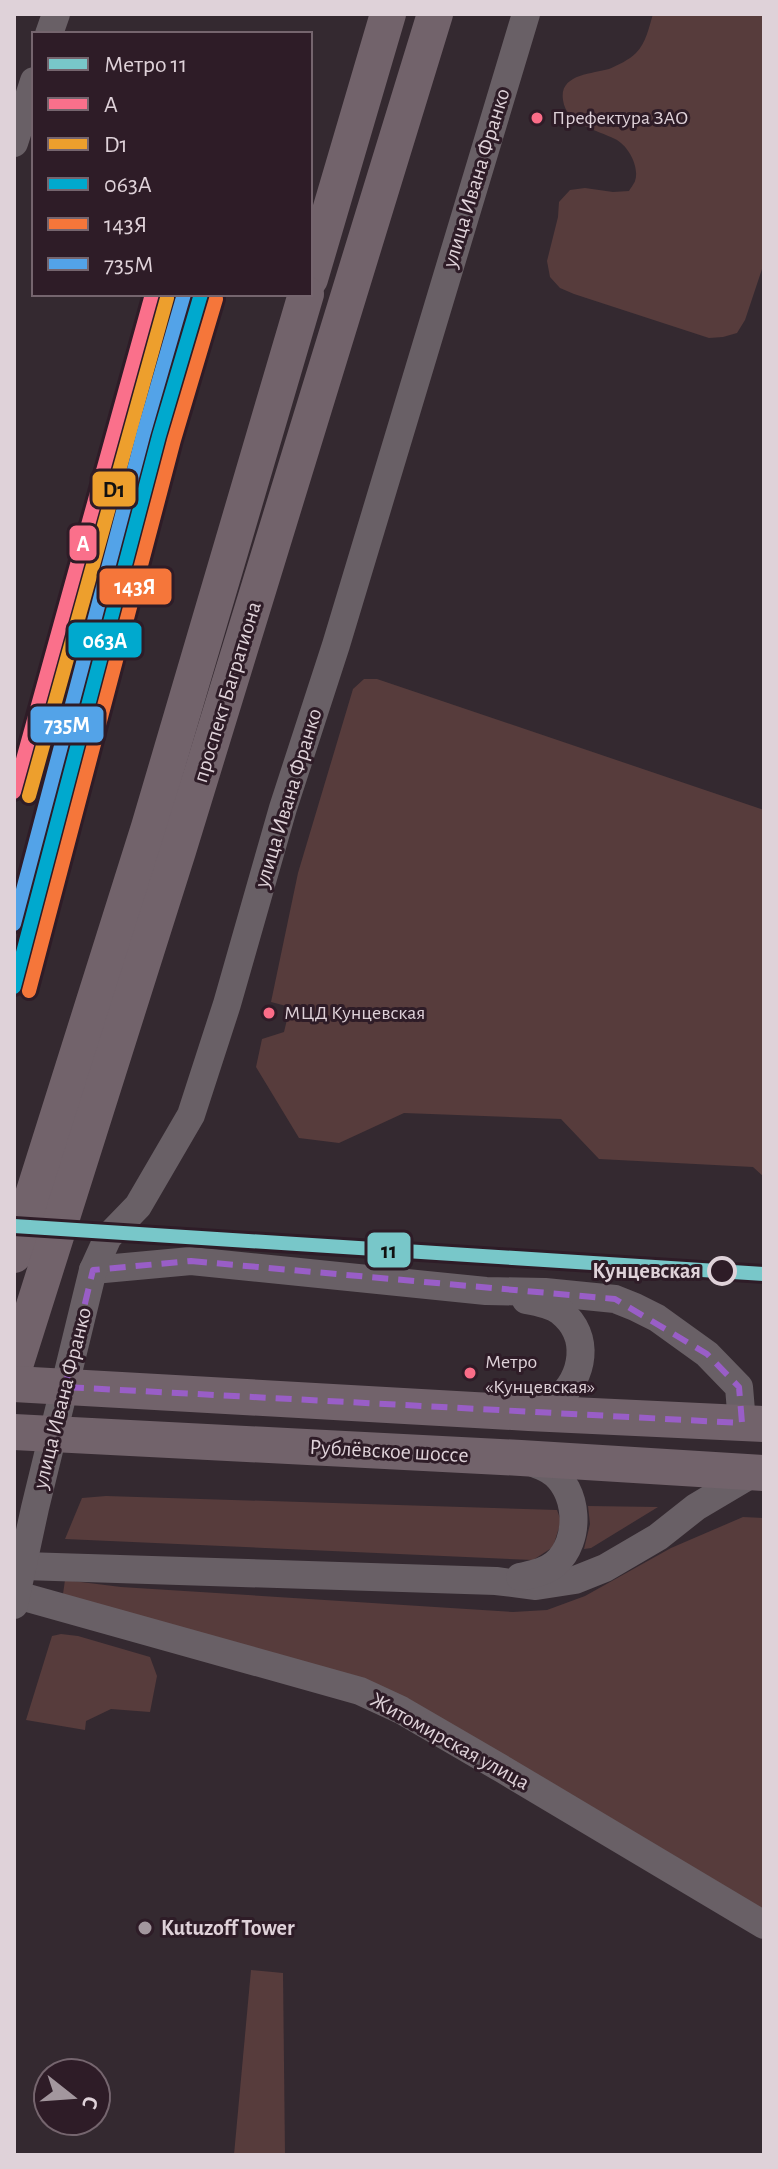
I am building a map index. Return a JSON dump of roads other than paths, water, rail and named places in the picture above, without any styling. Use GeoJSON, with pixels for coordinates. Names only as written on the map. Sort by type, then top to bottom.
{"type":"FeatureCollection","features":[{"type":"Feature","properties":{"kind":"main road"},"geometry":{"type":"LineString","coordinates":[[312,272],[388,14]]}},
{"type":"Feature","properties":{"kind":"main road","name":"проспект Багратиона"},"geometry":{"type":"LineString","coordinates":[[14,1369],[178,851],[435,14]]}},
{"type":"Feature","properties":{"kind":"main road","name":"проспект Багратиона"},"geometry":{"type":"LineString","coordinates":[[14,1255],[149,827],[305,296]]}},
{"type":"Feature","properties":{"kind":"main road","name":"Рублёвское шоссе"},"geometry":{"type":"LineString","coordinates":[[14,1384],[753,1423]]}},
{"type":"Feature","properties":{"kind":"main road","name":"Рублёвское шоссе"},"geometry":{"type":"LineString","coordinates":[[14,1432],[759,1473]]}},
{"type":"Feature","properties":{"kind":"street","name":"улица Ивана Франко"},"geometry":{"type":"LineString","coordinates":[[15,1600],[93,1270],[108,1237],[138,1206],[191,1115],[526,14]]}},
{"type":"Feature","properties":{"kind":"street"},"geometry":{"type":"LineString","coordinates":[[14,143],[32,87]]}},
{"type":"Feature","properties":{"kind":"street"},"geometry":{"type":"LineString","coordinates":[[93,1270],[191,1261],[486,1291],[545,1292],[615,1299],[680,1333],[698,1347],[739,1387],[753,1423]]}},
{"type":"Feature","properties":{"kind":"street"},"geometry":{"type":"LineString","coordinates":[[486,1291],[560,1311],[579,1337],[582,1356],[570,1387],[555,1402],[529,1413]]}},
{"type":"Feature","properties":{"kind":"street"},"geometry":{"type":"LineString","coordinates":[[496,1581],[541,1572],[557,1562],[569,1544],[574,1527],[571,1497],[565,1487],[551,1471],[521,1458]]}},
{"type":"Feature","properties":{"kind":"street"},"geometry":{"type":"LineString","coordinates":[[24,1566],[496,1581],[536,1586],[575,1580],[605,1568],[658,1537],[696,1507],[759,1473]]}},
{"type":"Feature","properties":{"kind":"street","name":"Житомирская улица"},"geometry":{"type":"LineString","coordinates":[[15,1600],[360,1691],[401,1710],[764,1925]]}},
{"type":"Feature","properties":{"kind":"metro line","name":"11"},"geometry":{"type":"LineString","coordinates":[[14,1226],[764,1274]]}},
{"type":"Feature","properties":{"kind":"place","name":"Префектура ЗАО"},"geometry":{"type":"Point","coordinates":[537,118]}},
{"type":"Feature","properties":{"kind":"place","name":"МЦД Кунцевская"},"geometry":{"type":"Point","coordinates":[269,1013]}},
{"type":"Feature","properties":{"kind":"place","name":"Кунцевская"},"geometry":{"type":"Point","coordinates":[722,1271]}},
{"type":"Feature","properties":{"kind":"place","name":"Метро «Кунцевская»"},"geometry":{"type":"Point","coordinates":[470,1373]}},
{"type":"Feature","properties":{"kind":"place","name":"Kutuzoff Tower"},"geometry":{"type":"Point","coordinates":[145,1928]}}]}
